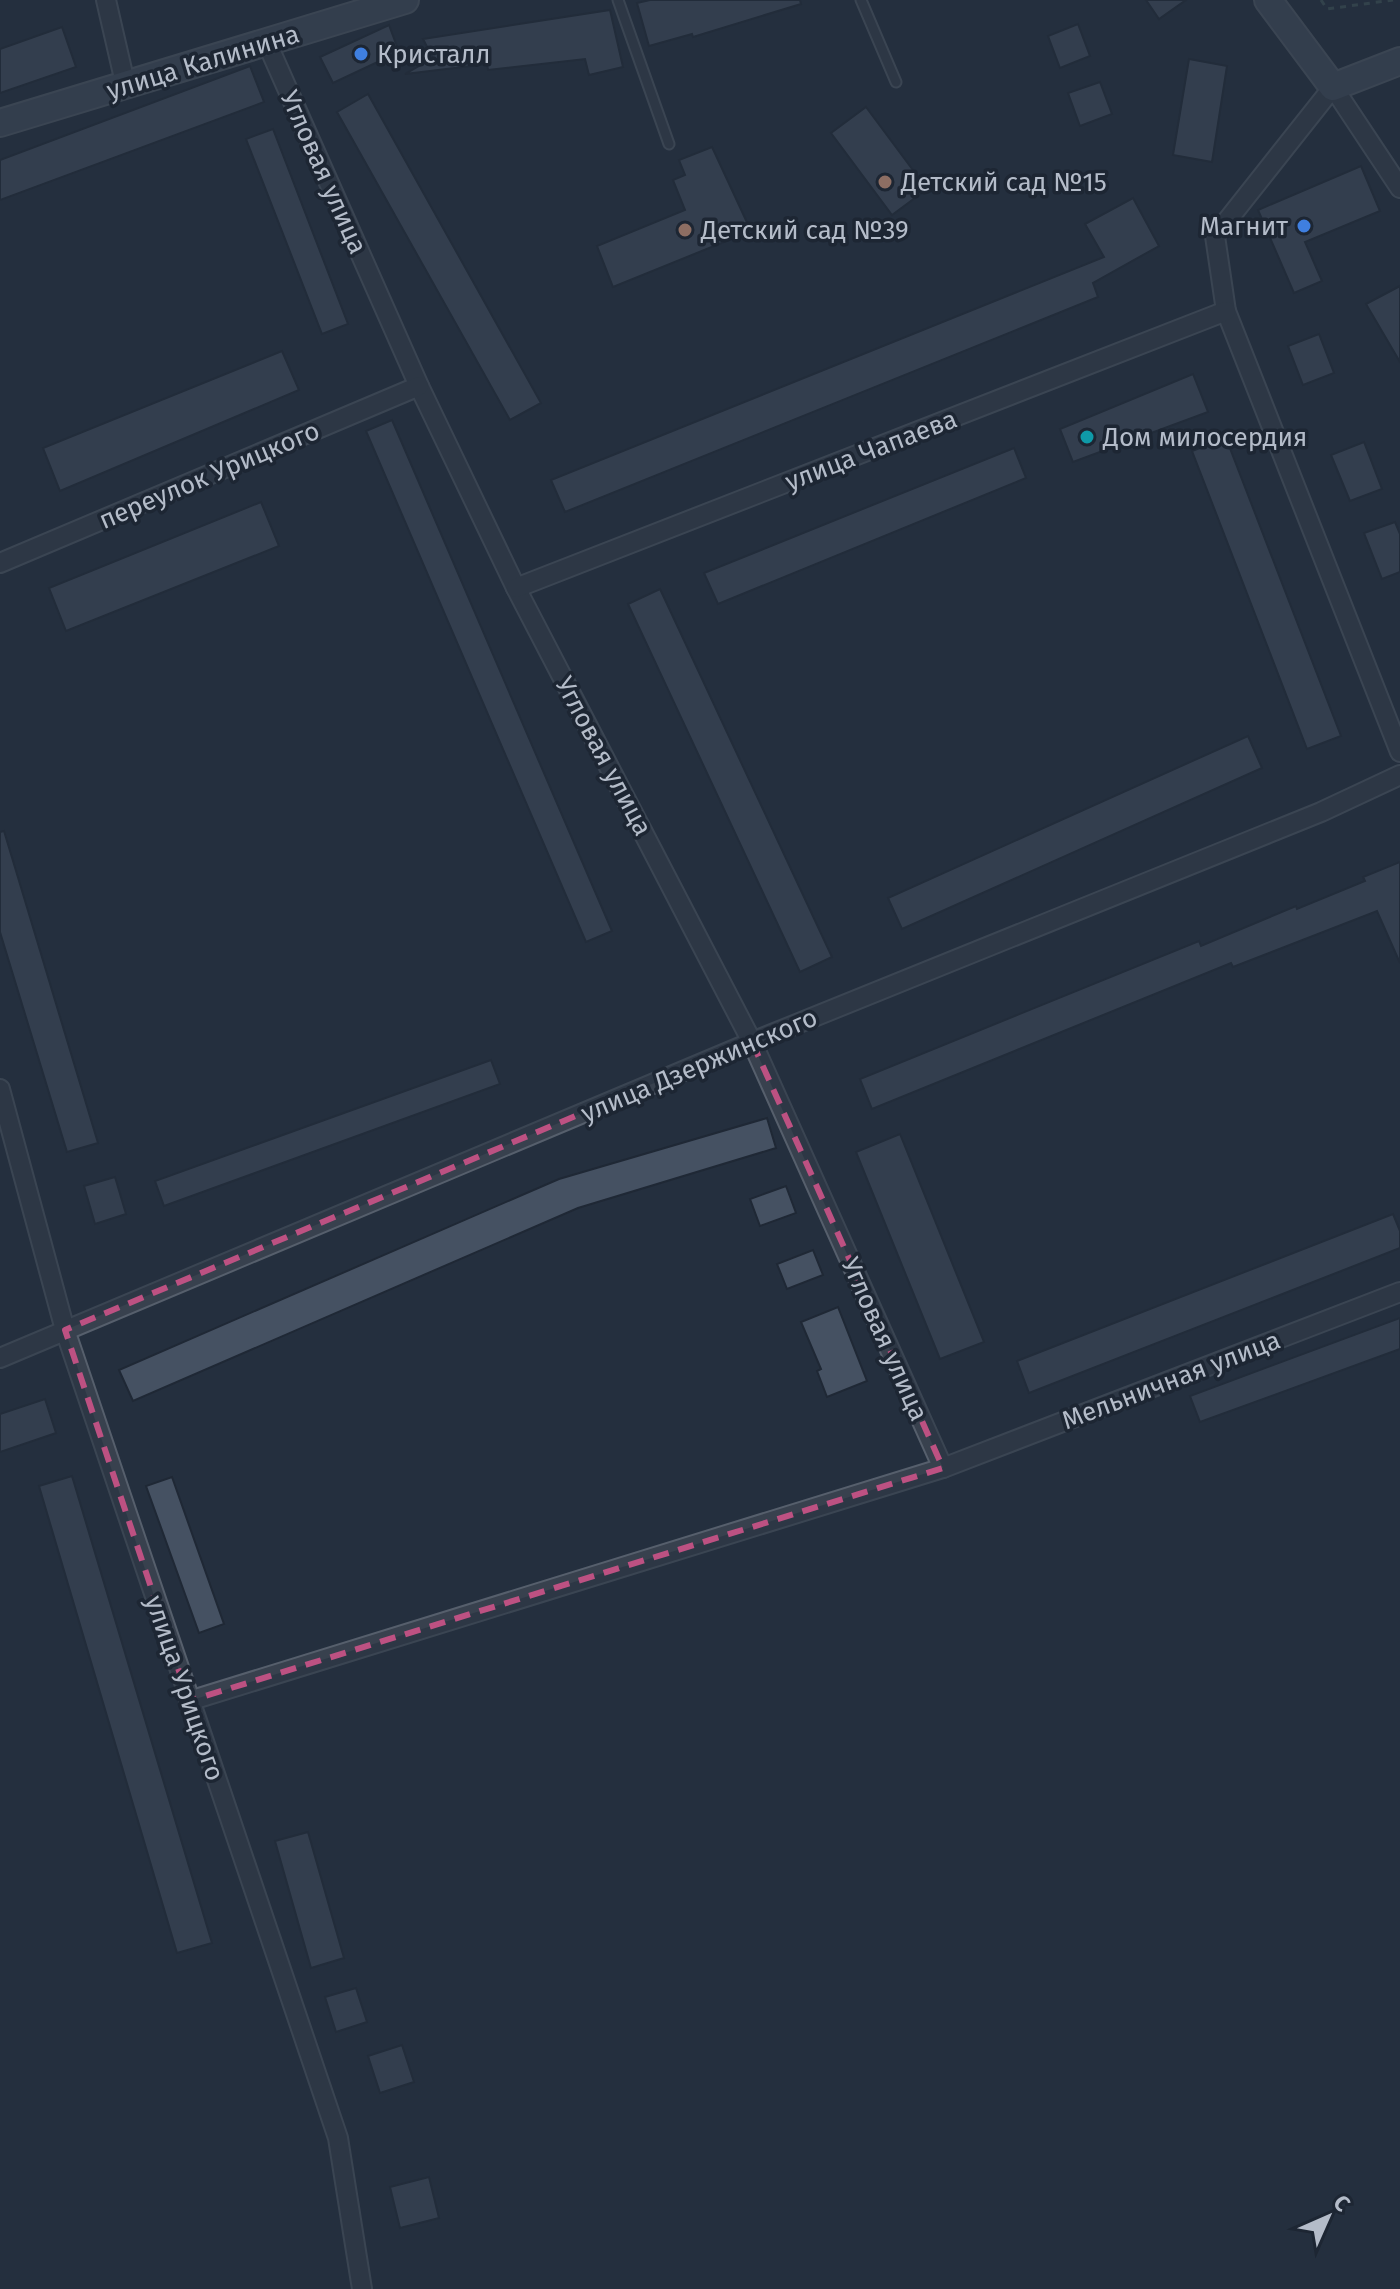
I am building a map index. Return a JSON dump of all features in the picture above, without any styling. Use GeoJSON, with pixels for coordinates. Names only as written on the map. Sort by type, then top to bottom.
{"type":"FeatureCollection","features":[{"type":"Feature","properties":{"kind":"street"},"geometry":{"type":"LineString","coordinates":[[106,0],[126,87]]}},
{"type":"Feature","properties":{"kind":"street","name":"улица Калинина"},"geometry":{"type":"LineString","coordinates":[[0,123],[405,0]]}},
{"type":"Feature","properties":{"kind":"street"},"geometry":{"type":"LineString","coordinates":[[1268,0],[1333,87],[1400,188]]}},
{"type":"Feature","properties":{"kind":"street","name":"Угловая улица"},"geometry":{"type":"LineString","coordinates":[[267,43],[419,386],[516,588],[752,1042],[943,1468]]}},
{"type":"Feature","properties":{"kind":"street"},"geometry":{"type":"LineString","coordinates":[[1400,61],[1333,87],[1215,236],[1226,311],[1400,752]]}},
{"type":"Feature","properties":{"kind":"street","name":"улица Чапаева"},"geometry":{"type":"LineString","coordinates":[[516,588],[1226,311]]}},
{"type":"Feature","properties":{"kind":"street","name":"переулок Урицкого"},"geometry":{"type":"LineString","coordinates":[[0,563],[419,386]]}},
{"type":"Feature","properties":{"kind":"street","name":"улица Дзержинского"},"geometry":{"type":"LineString","coordinates":[[0,1358],[752,1042],[1321,812],[1400,775]]}},
{"type":"Feature","properties":{"kind":"street","name":"улица Урицкого"},"geometry":{"type":"LineString","coordinates":[[0,1089],[65,1330],[338,2138],[362,2289]]}},
{"type":"Feature","properties":{"kind":"street","name":"Мельничная улица"},"geometry":{"type":"LineString","coordinates":[[189,1701],[943,1468],[1400,1292]]}},
{"type":"Feature","properties":{"kind":"lane"},"geometry":{"type":"LineString","coordinates":[[618,0],[669,144]]}},
{"type":"Feature","properties":{"kind":"lane"},"geometry":{"type":"LineString","coordinates":[[861,0],[896,82]]}},
{"type":"Feature","properties":{"kind":"path"},"geometry":{"type":"LineString","coordinates":[[1321,0],[1327,9],[1393,0]]}},
{"type":"Feature","properties":{"kind":"highlighted area"},"geometry":{"type":"Polygon","coordinates":[[[752,1042],[943,1468],[189,1701],[65,1330],[752,1042]]]}},
{"type":"Feature","properties":{"kind":"building"},"geometry":{"type":"Polygon","coordinates":[[[650,0],[800,0],[801,4],[693,37],[692,34],[649,46],[637,3],[650,0]]]}},
{"type":"Feature","properties":{"kind":"building"},"geometry":{"type":"Polygon","coordinates":[[[1146,0],[1186,0],[1159,19],[1146,0]]]}},
{"type":"Feature","properties":{"kind":"building"},"geometry":{"type":"Polygon","coordinates":[[[610,10],[623,67],[589,75],[585,59],[488,70],[487,64],[405,74],[433,58],[423,39],[610,10]]]}},
{"type":"Feature","properties":{"kind":"building"},"geometry":{"type":"Polygon","coordinates":[[[1078,24],[1090,56],[1060,68],[1048,36],[1078,24]]]}},
{"type":"Feature","properties":{"kind":"building","name":"Кристалл"},"geometry":{"type":"Polygon","coordinates":[[[389,25],[399,52],[333,83],[320,57],[389,25]]]}},
{"type":"Feature","properties":{"kind":"building"},"geometry":{"type":"Polygon","coordinates":[[[62,27],[76,67],[0,93],[0,49],[62,27]]]}},
{"type":"Feature","properties":{"kind":"building"},"geometry":{"type":"Polygon","coordinates":[[[1189,59],[1227,66],[1212,162],[1173,155],[1189,59]]]}},
{"type":"Feature","properties":{"kind":"building"},"geometry":{"type":"Polygon","coordinates":[[[250,66],[264,102],[0,200],[0,160],[250,66]]]}},
{"type":"Feature","properties":{"kind":"building"},"geometry":{"type":"Polygon","coordinates":[[[1100,82],[1112,114],[1080,126],[1068,93],[1100,82]]]}},
{"type":"Feature","properties":{"kind":"building"},"geometry":{"type":"Polygon","coordinates":[[[368,94],[541,403],[510,420],[337,112],[368,94]]]}},
{"type":"Feature","properties":{"kind":"building"},"geometry":{"type":"Polygon","coordinates":[[[866,107],[927,189],[892,215],[831,133],[866,107]]]}},
{"type":"Feature","properties":{"kind":"building"},"geometry":{"type":"Polygon","coordinates":[[[273,129],[348,324],[322,334],[246,139],[273,129]]]}},
{"type":"Feature","properties":{"kind":"building"},"geometry":{"type":"Polygon","coordinates":[[[712,147],[751,231],[613,287],[597,246],[685,210],[673,180],[685,175],[679,160],[712,147]]]}},
{"type":"Feature","properties":{"kind":"building","name":"Магнит"},"geometry":{"type":"Polygon","coordinates":[[[1361,166],[1380,211],[1305,242],[1322,281],[1294,293],[1258,210],[1361,166]]]}},
{"type":"Feature","properties":{"kind":"building"},"geometry":{"type":"Polygon","coordinates":[[[1133,198],[1159,246],[1093,283],[1098,297],[565,512],[551,480],[1104,257],[1085,224],[1133,198]]]}},
{"type":"Feature","properties":{"kind":"building"},"geometry":{"type":"Polygon","coordinates":[[[1400,286],[1400,362],[1366,304],[1400,286]]]}},
{"type":"Feature","properties":{"kind":"building"},"geometry":{"type":"Polygon","coordinates":[[[1319,334],[1334,373],[1303,385],[1288,346],[1319,334]]]}},
{"type":"Feature","properties":{"kind":"building"},"geometry":{"type":"Polygon","coordinates":[[[282,351],[299,390],[60,491],[43,448],[282,351]]]}},
{"type":"Feature","properties":{"kind":"building"},"geometry":{"type":"Polygon","coordinates":[[[1193,374],[1208,412],[1073,462],[1060,429],[1193,374]]]}},
{"type":"Feature","properties":{"kind":"building"},"geometry":{"type":"Polygon","coordinates":[[[392,420],[612,931],[586,942],[366,431],[392,420]]]}},
{"type":"Feature","properties":{"kind":"building"},"geometry":{"type":"Polygon","coordinates":[[[1226,438],[1341,736],[1307,749],[1192,451],[1226,438]]]}},
{"type":"Feature","properties":{"kind":"building"},"geometry":{"type":"Polygon","coordinates":[[[1364,442],[1382,489],[1350,501],[1331,455],[1364,442]]]}},
{"type":"Feature","properties":{"kind":"building"},"geometry":{"type":"Polygon","coordinates":[[[1014,448],[1026,478],[718,604],[704,573],[1014,448]]]}},
{"type":"Feature","properties":{"kind":"building"},"geometry":{"type":"Polygon","coordinates":[[[261,502],[279,546],[66,631],[49,588],[261,502]]]}},
{"type":"Feature","properties":{"kind":"building"},"geometry":{"type":"Polygon","coordinates":[[[1395,522],[1400,534],[1400,572],[1382,579],[1364,533],[1395,522]]]}},
{"type":"Feature","properties":{"kind":"building"},"geometry":{"type":"Polygon","coordinates":[[[660,589],[832,957],[800,972],[628,604],[660,589]]]}},
{"type":"Feature","properties":{"kind":"building"},"geometry":{"type":"Polygon","coordinates":[[[1248,736],[1262,768],[902,929],[888,898],[1248,736]]]}},
{"type":"Feature","properties":{"kind":"building"},"geometry":{"type":"Polygon","coordinates":[[[4,831],[98,1143],[67,1152],[0,932],[0,832],[4,831]]]}},
{"type":"Feature","properties":{"kind":"building"},"geometry":{"type":"Polygon","coordinates":[[[1400,862],[1400,963],[1377,911],[1233,967],[1231,963],[872,1109],[860,1079],[1199,941],[1201,946],[1296,906],[1297,909],[1365,881],[1363,877],[1400,862]]]}},
{"type":"Feature","properties":{"kind":"building"},"geometry":{"type":"Polygon","coordinates":[[[491,1060],[500,1084],[164,1206],[155,1181],[491,1060]]]}},
{"type":"Feature","properties":{"kind":"building"},"geometry":{"type":"Polygon","coordinates":[[[767,1118],[776,1148],[578,1208],[133,1401],[119,1370],[559,1179],[767,1118]]]}},
{"type":"Feature","properties":{"kind":"building"},"geometry":{"type":"Polygon","coordinates":[[[900,1134],[984,1342],[940,1359],[856,1152],[900,1134]]]}},
{"type":"Feature","properties":{"kind":"building"},"geometry":{"type":"Polygon","coordinates":[[[115,1177],[126,1214],[95,1224],[84,1186],[115,1177]]]}},
{"type":"Feature","properties":{"kind":"building"},"geometry":{"type":"Polygon","coordinates":[[[786,1186],[796,1213],[760,1226],[750,1199],[786,1186]]]}},
{"type":"Feature","properties":{"kind":"building"},"geometry":{"type":"Polygon","coordinates":[[[1393,1214],[1400,1231],[1400,1248],[1029,1393],[1017,1361],[1393,1214]]]}},
{"type":"Feature","properties":{"kind":"building"},"geometry":{"type":"Polygon","coordinates":[[[813,1250],[823,1275],[787,1289],[777,1264],[813,1250]]]}},
{"type":"Feature","properties":{"kind":"building"},"geometry":{"type":"Polygon","coordinates":[[[838,1307],[867,1381],[827,1397],[817,1371],[821,1369],[801,1322],[838,1307]]]}},
{"type":"Feature","properties":{"kind":"building"},"geometry":{"type":"Polygon","coordinates":[[[1400,1318],[1400,1349],[1200,1422],[1190,1396],[1400,1318]]]}},
{"type":"Feature","properties":{"kind":"building"},"geometry":{"type":"Polygon","coordinates":[[[45,1399],[56,1433],[0,1452],[0,1414],[45,1399]]]}},
{"type":"Feature","properties":{"kind":"building"},"geometry":{"type":"Polygon","coordinates":[[[72,1476],[212,1943],[177,1953],[39,1486],[72,1476]]]}},
{"type":"Feature","properties":{"kind":"building"},"geometry":{"type":"Polygon","coordinates":[[[172,1477],[224,1624],[199,1633],[146,1486],[172,1477]]]}},
{"type":"Feature","properties":{"kind":"building"},"geometry":{"type":"Polygon","coordinates":[[[308,1832],[344,1958],[311,1968],[275,1841],[308,1832]]]}},
{"type":"Feature","properties":{"kind":"building"},"geometry":{"type":"Polygon","coordinates":[[[356,1988],[367,2022],[336,2032],[325,1997],[356,1988]]]}},
{"type":"Feature","properties":{"kind":"building"},"geometry":{"type":"Polygon","coordinates":[[[402,2045],[414,2082],[380,2093],[368,2056],[402,2045]]]}},
{"type":"Feature","properties":{"kind":"building"},"geometry":{"type":"Polygon","coordinates":[[[429,2177],[439,2218],[400,2228],[390,2187],[429,2177]]]}},
{"type":"Feature","properties":{"kind":"place","name":"Кристалл"},"geometry":{"type":"Point","coordinates":[361,54]}},
{"type":"Feature","properties":{"kind":"place","name":"Детский сад №15"},"geometry":{"type":"Point","coordinates":[885,182]}},
{"type":"Feature","properties":{"kind":"place","name":"Магнит"},"geometry":{"type":"Point","coordinates":[1304,226]}},
{"type":"Feature","properties":{"kind":"place","name":"Детский сад №39"},"geometry":{"type":"Point","coordinates":[685,230]}},
{"type":"Feature","properties":{"kind":"place","name":"Дом милосердия"},"geometry":{"type":"Point","coordinates":[1087,437]}}]}
